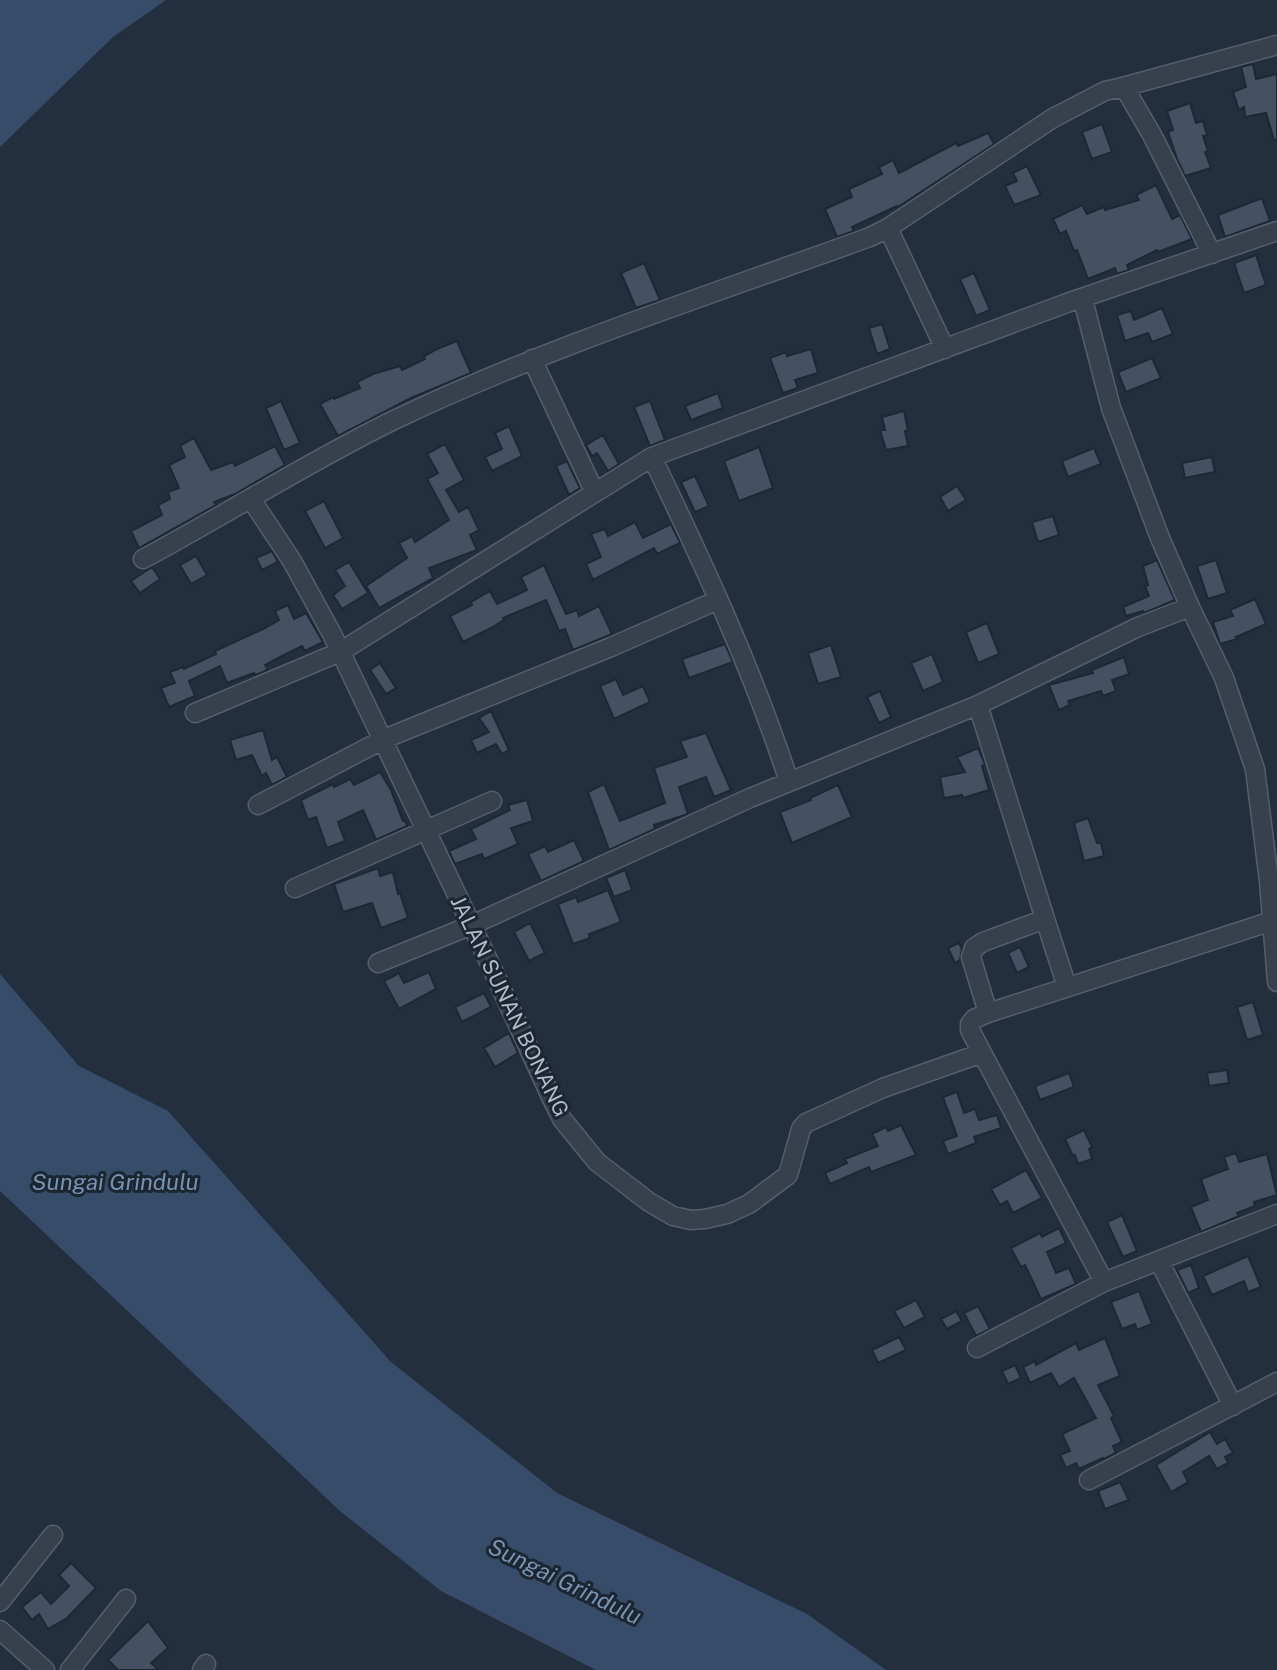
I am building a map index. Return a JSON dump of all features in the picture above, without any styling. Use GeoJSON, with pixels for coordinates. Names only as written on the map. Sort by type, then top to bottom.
{"type":"FeatureCollection","features":[{"type":"Feature","properties":{"kind":"street"},"geometry":{"type":"LineString","coordinates":[[143,559],[393,421],[532,359],[870,237],[888,228],[1053,118],[1105,91],[1277,45]]}},
{"type":"Feature","properties":{"kind":"street"},"geometry":{"type":"LineString","coordinates":[[1119,88],[1128,92],[1212,254]]}},
{"type":"Feature","properties":{"kind":"street"},"geometry":{"type":"LineString","coordinates":[[888,228],[945,349]]}},
{"type":"Feature","properties":{"kind":"street"},"geometry":{"type":"LineString","coordinates":[[195,713],[340,652],[652,457],[1067,303],[1083,300],[1277,231]]}},
{"type":"Feature","properties":{"kind":"street"},"geometry":{"type":"LineString","coordinates":[[1083,300],[1111,408],[1160,538],[1224,678],[1255,769],[1277,979]]}},
{"type":"Feature","properties":{"kind":"street"},"geometry":{"type":"LineString","coordinates":[[532,359],[595,493]]}},
{"type":"Feature","properties":{"kind":"street"},"geometry":{"type":"LineString","coordinates":[[652,457],[752,677],[789,782]]}},
{"type":"Feature","properties":{"kind":"street","name":"JALAN SUNAN BONANG"},"geometry":{"type":"LineString","coordinates":[[251,499],[292,561],[384,739],[562,1119],[597,1161],[649,1202],[673,1216],[691,1220],[727,1214],[749,1204],[788,1175],[801,1129],[806,1123],[883,1088],[982,1054]]}},
{"type":"Feature","properties":{"kind":"street"},"geometry":{"type":"LineString","coordinates":[[258,805],[384,739],[611,647],[718,600]]}},
{"type":"Feature","properties":{"kind":"street"},"geometry":{"type":"LineString","coordinates":[[378,963],[472,925],[789,782],[978,705],[1138,627],[1190,607]]}},
{"type":"Feature","properties":{"kind":"street"},"geometry":{"type":"LineString","coordinates":[[978,705],[1067,986]]}},
{"type":"Feature","properties":{"kind":"street"},"geometry":{"type":"LineString","coordinates":[[295,888],[492,801]]}},
{"type":"Feature","properties":{"kind":"street"},"geometry":{"type":"LineString","coordinates":[[988,1013],[971,957],[974,948],[983,942],[1045,919]]}},
{"type":"Feature","properties":{"kind":"street"},"geometry":{"type":"LineString","coordinates":[[1104,1282],[982,1054],[970,1030],[970,1024],[974,1019],[988,1013],[1067,986],[1272,921]]}},
{"type":"Feature","properties":{"kind":"street"},"geometry":{"type":"LineString","coordinates":[[976,1348],[1104,1282],[1277,1214]]}},
{"type":"Feature","properties":{"kind":"street"},"geometry":{"type":"LineString","coordinates":[[1159,1261],[1233,1406]]}},
{"type":"Feature","properties":{"kind":"street"},"geometry":{"type":"LineString","coordinates":[[1089,1480],[1277,1382]]}},
{"type":"Feature","properties":{"kind":"street"},"geometry":{"type":"LineString","coordinates":[[0,1602],[53,1535]]}},
{"type":"Feature","properties":{"kind":"street"},"geometry":{"type":"LineString","coordinates":[[70,1670],[126,1599]]}},
{"type":"Feature","properties":{"kind":"street"},"geometry":{"type":"LineString","coordinates":[[0,1630],[45,1670]]}},
{"type":"Feature","properties":{"kind":"water"},"geometry":{"type":"Polygon","coordinates":[[[0,0],[166,0],[113,37],[0,147],[0,0]]]}},
{"type":"Feature","properties":{"kind":"water","name":"Sungai Grindulu"},"geometry":{"type":"Polygon","coordinates":[[[0,974],[79,1066],[168,1111],[391,1362],[557,1493],[807,1614],[886,1670],[596,1670],[441,1591],[340,1511],[0,1191],[0,974]]]}},
{"type":"Feature","properties":{"kind":"building"},"geometry":{"type":"Polygon","coordinates":[[[1253,64],[1256,79],[1277,74],[1277,140],[1274,140],[1266,113],[1245,117],[1244,107],[1239,110],[1233,92],[1246,87],[1241,67],[1253,64]]]}},
{"type":"Feature","properties":{"kind":"building"},"geometry":{"type":"Polygon","coordinates":[[[1190,103],[1196,123],[1203,121],[1207,135],[1203,136],[1208,151],[1205,152],[1211,168],[1185,176],[1168,132],[1173,130],[1167,111],[1190,103]]]}},
{"type":"Feature","properties":{"kind":"building"},"geometry":{"type":"Polygon","coordinates":[[[1102,124],[1112,152],[1092,159],[1082,132],[1102,124]]]}},
{"type":"Feature","properties":{"kind":"building"},"geometry":{"type":"Polygon","coordinates":[[[988,133],[994,144],[898,207],[852,227],[854,231],[837,237],[825,209],[852,197],[849,189],[882,174],[879,167],[893,160],[899,173],[956,143],[958,146],[988,133]]]}},
{"type":"Feature","properties":{"kind":"building"},"geometry":{"type":"Polygon","coordinates":[[[1027,166],[1041,195],[1014,205],[1005,186],[1017,181],[1013,173],[1027,166]]]}},
{"type":"Feature","properties":{"kind":"building"},"geometry":{"type":"Polygon","coordinates":[[[1156,185],[1172,219],[1180,215],[1192,239],[1158,252],[1157,250],[1127,265],[1129,270],[1117,274],[1115,268],[1088,279],[1066,231],[1060,234],[1053,219],[1082,205],[1087,214],[1104,207],[1105,210],[1139,200],[1136,195],[1156,185]]]}},
{"type":"Feature","properties":{"kind":"building"},"geometry":{"type":"Polygon","coordinates":[[[1262,198],[1270,221],[1225,237],[1218,215],[1262,198]]]}},
{"type":"Feature","properties":{"kind":"building"},"geometry":{"type":"Polygon","coordinates":[[[1256,255],[1266,285],[1244,293],[1234,263],[1256,255]]]}},
{"type":"Feature","properties":{"kind":"building"},"geometry":{"type":"Polygon","coordinates":[[[644,263],[660,300],[636,308],[621,273],[644,263]]]}},
{"type":"Feature","properties":{"kind":"building"},"geometry":{"type":"Polygon","coordinates":[[[974,273],[990,310],[976,316],[960,279],[974,273]]]}},
{"type":"Feature","properties":{"kind":"building"},"geometry":{"type":"Polygon","coordinates":[[[1162,308],[1173,334],[1152,342],[1148,333],[1125,341],[1117,315],[1131,311],[1134,320],[1162,308]]]}},
{"type":"Feature","properties":{"kind":"building"},"geometry":{"type":"Polygon","coordinates":[[[882,324],[890,349],[877,354],[869,328],[882,324]]]}},
{"type":"Feature","properties":{"kind":"building"},"geometry":{"type":"Polygon","coordinates":[[[457,341],[471,373],[411,398],[338,436],[320,404],[360,388],[357,382],[373,374],[400,366],[402,370],[425,359],[424,356],[437,349],[457,341]]]}},
{"type":"Feature","properties":{"kind":"building"},"geometry":{"type":"Polygon","coordinates":[[[811,349],[818,373],[795,380],[798,388],[783,393],[770,358],[786,352],[787,356],[811,349]]]}},
{"type":"Feature","properties":{"kind":"building"},"geometry":{"type":"Polygon","coordinates":[[[1152,358],[1161,378],[1126,392],[1118,372],[1152,358]]]}},
{"type":"Feature","properties":{"kind":"building"},"geometry":{"type":"Polygon","coordinates":[[[718,393],[723,408],[691,420],[685,406],[718,393]]]}},
{"type":"Feature","properties":{"kind":"building"},"geometry":{"type":"Polygon","coordinates":[[[281,401],[300,443],[284,450],[266,408],[281,401]]]}},
{"type":"Feature","properties":{"kind":"building"},"geometry":{"type":"Polygon","coordinates":[[[650,401],[665,440],[650,446],[634,407],[650,401]]]}},
{"type":"Feature","properties":{"kind":"building"},"geometry":{"type":"Polygon","coordinates":[[[904,411],[908,446],[886,450],[880,430],[885,430],[882,417],[904,411]]]}},
{"type":"Feature","properties":{"kind":"building"},"geometry":{"type":"Polygon","coordinates":[[[509,426],[522,456],[492,471],[485,457],[502,449],[495,433],[509,426]]]}},
{"type":"Feature","properties":{"kind":"building"},"geometry":{"type":"Polygon","coordinates":[[[603,435],[619,464],[608,471],[597,453],[592,456],[586,445],[603,435]]]}},
{"type":"Feature","properties":{"kind":"building"},"geometry":{"type":"Polygon","coordinates":[[[194,438],[211,470],[233,462],[235,466],[275,446],[285,465],[235,494],[214,502],[216,505],[139,548],[131,531],[162,515],[158,505],[170,499],[168,492],[179,488],[169,465],[185,457],[180,446],[194,438]]]}},
{"type":"Feature","properties":{"kind":"building"},"geometry":{"type":"Polygon","coordinates":[[[445,444],[464,480],[446,490],[459,512],[468,507],[479,530],[470,535],[477,550],[429,568],[433,578],[379,608],[366,586],[407,558],[399,543],[412,536],[415,542],[449,520],[427,479],[438,473],[427,454],[445,444]]]}},
{"type":"Feature","properties":{"kind":"building"},"geometry":{"type":"Polygon","coordinates":[[[759,447],[773,488],[739,501],[724,461],[759,447]]]}},
{"type":"Feature","properties":{"kind":"building"},"geometry":{"type":"Polygon","coordinates":[[[1094,448],[1101,464],[1068,477],[1062,461],[1094,448]]]}},
{"type":"Feature","properties":{"kind":"building"},"geometry":{"type":"Polygon","coordinates":[[[1212,457],[1215,472],[1185,478],[1182,463],[1212,457]]]}},
{"type":"Feature","properties":{"kind":"building"},"geometry":{"type":"Polygon","coordinates":[[[567,461],[580,488],[569,495],[556,466],[567,461]]]}},
{"type":"Feature","properties":{"kind":"building"},"geometry":{"type":"Polygon","coordinates":[[[695,476],[709,506],[695,512],[681,482],[695,476]]]}},
{"type":"Feature","properties":{"kind":"building"},"geometry":{"type":"Polygon","coordinates":[[[957,486],[966,500],[948,511],[940,497],[957,486]]]}},
{"type":"Feature","properties":{"kind":"building"},"geometry":{"type":"Polygon","coordinates":[[[324,501],[343,538],[325,548],[305,511],[324,501]]]}},
{"type":"Feature","properties":{"kind":"building"},"geometry":{"type":"Polygon","coordinates":[[[1053,516],[1059,535],[1038,542],[1032,522],[1053,516]]]}},
{"type":"Feature","properties":{"kind":"building"},"geometry":{"type":"Polygon","coordinates":[[[635,522],[643,538],[671,524],[680,543],[657,554],[654,548],[593,580],[586,564],[601,557],[591,534],[605,529],[608,536],[635,522]]]}},
{"type":"Feature","properties":{"kind":"building"},"geometry":{"type":"Polygon","coordinates":[[[272,551],[278,562],[262,570],[256,558],[272,551]]]}},
{"type":"Feature","properties":{"kind":"building"},"geometry":{"type":"Polygon","coordinates":[[[196,556],[207,575],[191,584],[180,565],[196,556]]]}},
{"type":"Feature","properties":{"kind":"building"},"geometry":{"type":"Polygon","coordinates":[[[1157,560],[1175,600],[1144,613],[1143,611],[1126,616],[1123,607],[1149,596],[1143,566],[1157,560]]]}},
{"type":"Feature","properties":{"kind":"building"},"geometry":{"type":"Polygon","coordinates":[[[1216,560],[1227,593],[1208,599],[1197,566],[1216,560]]]}},
{"type":"Feature","properties":{"kind":"building"},"geometry":{"type":"Polygon","coordinates":[[[349,562],[368,593],[342,609],[333,595],[345,586],[335,570],[349,562]]]}},
{"type":"Feature","properties":{"kind":"building"},"geometry":{"type":"Polygon","coordinates":[[[544,565],[566,614],[577,610],[579,616],[599,606],[612,634],[573,650],[565,629],[559,631],[546,600],[503,618],[504,620],[493,627],[463,642],[450,616],[472,605],[471,602],[490,591],[497,604],[527,590],[521,577],[544,565]]]}},
{"type":"Feature","properties":{"kind":"building"},"geometry":{"type":"Polygon","coordinates":[[[152,567],[160,579],[140,593],[131,581],[152,567]]]}},
{"type":"Feature","properties":{"kind":"building"},"geometry":{"type":"Polygon","coordinates":[[[1255,599],[1266,624],[1236,637],[1237,639],[1220,644],[1213,622],[1233,616],[1230,610],[1255,599]]]}},
{"type":"Feature","properties":{"kind":"building"},"geometry":{"type":"Polygon","coordinates":[[[288,605],[294,619],[306,613],[323,642],[305,651],[302,646],[265,665],[268,669],[261,673],[227,683],[220,666],[189,681],[195,696],[169,707],[161,688],[175,683],[170,672],[183,667],[184,669],[216,654],[215,651],[279,620],[275,611],[288,605]]]}},
{"type":"Feature","properties":{"kind":"building"},"geometry":{"type":"Polygon","coordinates":[[[987,623],[999,654],[978,663],[966,632],[987,623]]]}},
{"type":"Feature","properties":{"kind":"building"},"geometry":{"type":"Polygon","coordinates":[[[725,644],[733,662],[689,678],[682,659],[725,644]]]}},
{"type":"Feature","properties":{"kind":"building"},"geometry":{"type":"Polygon","coordinates":[[[831,645],[841,677],[818,684],[808,653],[831,645]]]}},
{"type":"Feature","properties":{"kind":"building"},"geometry":{"type":"Polygon","coordinates":[[[932,654],[943,682],[923,691],[911,663],[932,654]]]}},
{"type":"Feature","properties":{"kind":"building"},"geometry":{"type":"Polygon","coordinates":[[[1124,657],[1129,674],[1112,680],[1116,691],[1103,696],[1101,691],[1068,701],[1070,705],[1059,710],[1049,685],[1093,673],[1092,670],[1124,657]]]}},
{"type":"Feature","properties":{"kind":"building"},"geometry":{"type":"Polygon","coordinates":[[[380,663],[396,688],[386,694],[370,670],[380,663]]]}},
{"type":"Feature","properties":{"kind":"building"},"geometry":{"type":"Polygon","coordinates":[[[616,679],[623,695],[643,686],[650,702],[614,719],[600,686],[616,679]]]}},
{"type":"Feature","properties":{"kind":"building"},"geometry":{"type":"Polygon","coordinates":[[[880,691],[891,717],[879,723],[867,697],[880,691]]]}},
{"type":"Feature","properties":{"kind":"building"},"geometry":{"type":"Polygon","coordinates":[[[491,711],[509,750],[502,754],[496,744],[477,753],[471,740],[489,732],[479,718],[491,711]]]}},
{"type":"Feature","properties":{"kind":"building"},"geometry":{"type":"Polygon","coordinates":[[[263,730],[272,760],[277,757],[287,777],[272,785],[266,773],[262,776],[252,755],[236,760],[230,740],[263,730]]]}},
{"type":"Feature","properties":{"kind":"building"},"geometry":{"type":"Polygon","coordinates":[[[706,733],[731,790],[714,797],[706,777],[679,787],[688,814],[654,825],[655,829],[609,850],[588,792],[604,784],[620,821],[665,803],[654,768],[687,757],[680,741],[706,733]]]}},
{"type":"Feature","properties":{"kind":"building"},"geometry":{"type":"Polygon","coordinates":[[[978,748],[985,764],[982,766],[989,790],[963,798],[962,795],[944,798],[940,777],[965,772],[957,757],[978,748]]]}},
{"type":"Feature","properties":{"kind":"building"},"geometry":{"type":"Polygon","coordinates":[[[380,772],[407,826],[376,840],[363,810],[338,822],[345,841],[327,848],[316,817],[308,820],[301,800],[333,784],[334,787],[350,779],[354,785],[380,772]]]}},
{"type":"Feature","properties":{"kind":"building"},"geometry":{"type":"Polygon","coordinates":[[[838,785],[852,817],[792,843],[780,812],[811,800],[810,798],[838,785]]]}},
{"type":"Feature","properties":{"kind":"building"},"geometry":{"type":"Polygon","coordinates":[[[527,800],[533,821],[511,828],[518,844],[484,859],[482,854],[455,864],[449,851],[476,839],[471,829],[510,810],[508,805],[527,800]]]}},
{"type":"Feature","properties":{"kind":"building"},"geometry":{"type":"Polygon","coordinates":[[[1088,818],[1097,843],[1101,843],[1104,856],[1084,861],[1074,823],[1088,818]]]}},
{"type":"Feature","properties":{"kind":"building"},"geometry":{"type":"Polygon","coordinates":[[[574,840],[584,861],[541,881],[528,854],[545,846],[548,852],[574,840]]]}},
{"type":"Feature","properties":{"kind":"building"},"geometry":{"type":"Polygon","coordinates":[[[378,868],[380,876],[393,872],[408,918],[381,928],[372,903],[343,912],[334,884],[378,868]]]}},
{"type":"Feature","properties":{"kind":"building"},"geometry":{"type":"Polygon","coordinates":[[[625,870],[632,890],[614,897],[606,878],[625,870]]]}},
{"type":"Feature","properties":{"kind":"building"},"geometry":{"type":"Polygon","coordinates":[[[608,890],[621,922],[589,934],[590,938],[573,944],[558,904],[576,897],[578,902],[608,890]]]}},
{"type":"Feature","properties":{"kind":"building"},"geometry":{"type":"Polygon","coordinates":[[[530,923],[545,953],[529,961],[514,932],[530,923]]]}},
{"type":"Feature","properties":{"kind":"building"},"geometry":{"type":"Polygon","coordinates":[[[959,943],[962,949],[960,960],[955,963],[948,948],[959,943]]]}},
{"type":"Feature","properties":{"kind":"building"},"geometry":{"type":"Polygon","coordinates":[[[1020,947],[1029,967],[1017,973],[1008,953],[1020,947]]]}},
{"type":"Feature","properties":{"kind":"building"},"geometry":{"type":"Polygon","coordinates":[[[429,972],[436,989],[399,1009],[384,981],[399,973],[404,983],[429,972]]]}},
{"type":"Feature","properties":{"kind":"building"},"geometry":{"type":"Polygon","coordinates":[[[484,993],[491,1007],[462,1022],[455,1007],[484,993]]]}},
{"type":"Feature","properties":{"kind":"building"},"geometry":{"type":"Polygon","coordinates":[[[1253,1002],[1263,1035],[1247,1040],[1237,1007],[1253,1002]]]}},
{"type":"Feature","properties":{"kind":"building"},"geometry":{"type":"Polygon","coordinates":[[[509,1033],[518,1053],[495,1067],[484,1048],[509,1033]]]}},
{"type":"Feature","properties":{"kind":"building"},"geometry":{"type":"Polygon","coordinates":[[[1227,1070],[1229,1083],[1209,1086],[1207,1073],[1227,1070]]]}},
{"type":"Feature","properties":{"kind":"building"},"geometry":{"type":"Polygon","coordinates":[[[1069,1073],[1074,1087],[1040,1100],[1035,1086],[1069,1073]]]}},
{"type":"Feature","properties":{"kind":"building"},"geometry":{"type":"Polygon","coordinates":[[[957,1092],[964,1113],[975,1109],[979,1120],[997,1115],[1001,1128],[974,1137],[976,1143],[948,1154],[943,1141],[957,1136],[943,1097],[957,1092]]]}},
{"type":"Feature","properties":{"kind":"building"},"geometry":{"type":"Polygon","coordinates":[[[901,1125],[916,1155],[871,1172],[869,1167],[830,1184],[825,1173],[847,1163],[845,1159],[878,1146],[872,1134],[886,1127],[888,1131],[901,1125]]]}},
{"type":"Feature","properties":{"kind":"building"},"geometry":{"type":"Polygon","coordinates":[[[1084,1130],[1092,1147],[1089,1149],[1092,1159],[1078,1164],[1065,1139],[1084,1130]]]}},
{"type":"Feature","properties":{"kind":"building"},"geometry":{"type":"Polygon","coordinates":[[[1236,1153],[1239,1162],[1267,1154],[1277,1195],[1254,1202],[1255,1206],[1237,1213],[1239,1216],[1201,1232],[1191,1207],[1208,1200],[1201,1179],[1228,1169],[1224,1157],[1236,1153]]]}},
{"type":"Feature","properties":{"kind":"building"},"geometry":{"type":"Polygon","coordinates":[[[1026,1170],[1042,1198],[1013,1213],[1007,1201],[1000,1205],[991,1189],[1026,1170]]]}},
{"type":"Feature","properties":{"kind":"building"},"geometry":{"type":"Polygon","coordinates":[[[1122,1215],[1137,1251],[1123,1257],[1107,1222],[1122,1215]]]}},
{"type":"Feature","properties":{"kind":"building"},"geometry":{"type":"Polygon","coordinates":[[[1059,1228],[1066,1243],[1047,1252],[1056,1273],[1069,1268],[1076,1284],[1041,1299],[1025,1265],[1021,1267],[1011,1248],[1040,1233],[1042,1237],[1059,1228]]]}},
{"type":"Feature","properties":{"kind":"building"},"geometry":{"type":"Polygon","coordinates":[[[1248,1256],[1261,1287],[1248,1292],[1244,1281],[1212,1295],[1203,1276],[1248,1256]]]}},
{"type":"Feature","properties":{"kind":"building"},"geometry":{"type":"Polygon","coordinates":[[[1191,1265],[1199,1288],[1188,1293],[1177,1270],[1191,1265]]]}},
{"type":"Feature","properties":{"kind":"building"},"geometry":{"type":"Polygon","coordinates":[[[1139,1291],[1152,1324],[1137,1330],[1135,1324],[1122,1329],[1111,1302],[1139,1291]]]}},
{"type":"Feature","properties":{"kind":"building"},"geometry":{"type":"Polygon","coordinates":[[[916,1300],[925,1317],[904,1328],[894,1311],[916,1300]]]}},
{"type":"Feature","properties":{"kind":"building"},"geometry":{"type":"Polygon","coordinates":[[[978,1306],[990,1329],[976,1336],[964,1313],[978,1306]]]}},
{"type":"Feature","properties":{"kind":"building"},"geometry":{"type":"Polygon","coordinates":[[[956,1311],[962,1321],[947,1329],[941,1319],[956,1311]]]}},
{"type":"Feature","properties":{"kind":"building"},"geometry":{"type":"Polygon","coordinates":[[[899,1337],[906,1350],[878,1363],[872,1350],[899,1337]]]}},
{"type":"Feature","properties":{"kind":"building"},"geometry":{"type":"Polygon","coordinates":[[[1105,1338],[1120,1376],[1098,1385],[1114,1416],[1111,1418],[1122,1442],[1113,1446],[1116,1453],[1104,1459],[1079,1469],[1076,1463],[1066,1468],[1060,1455],[1070,1451],[1062,1434],[1096,1418],[1074,1378],[1059,1387],[1051,1373],[1030,1383],[1023,1367],[1035,1361],[1036,1365],[1076,1343],[1079,1350],[1105,1338]]]}},
{"type":"Feature","properties":{"kind":"building"},"geometry":{"type":"Polygon","coordinates":[[[1015,1365],[1021,1378],[1008,1384],[1002,1371],[1015,1365]]]}},
{"type":"Feature","properties":{"kind":"building"},"geometry":{"type":"Polygon","coordinates":[[[1210,1432],[1217,1444],[1225,1439],[1233,1453],[1225,1457],[1228,1463],[1217,1469],[1209,1456],[1183,1472],[1188,1482],[1171,1492],[1156,1465],[1210,1432]]]}},
{"type":"Feature","properties":{"kind":"building"},"geometry":{"type":"Polygon","coordinates":[[[1120,1482],[1129,1500],[1105,1509],[1098,1491],[1120,1482]]]}},
{"type":"Feature","properties":{"kind":"building"},"geometry":{"type":"Polygon","coordinates":[[[71,1563],[96,1588],[67,1618],[48,1629],[39,1614],[32,1620],[22,1607],[41,1592],[51,1604],[69,1586],[59,1575],[71,1563]]]}},
{"type":"Feature","properties":{"kind":"building"},"geometry":{"type":"Polygon","coordinates":[[[148,1621],[168,1648],[151,1663],[159,1670],[118,1670],[108,1660],[148,1621]]]}}]}
